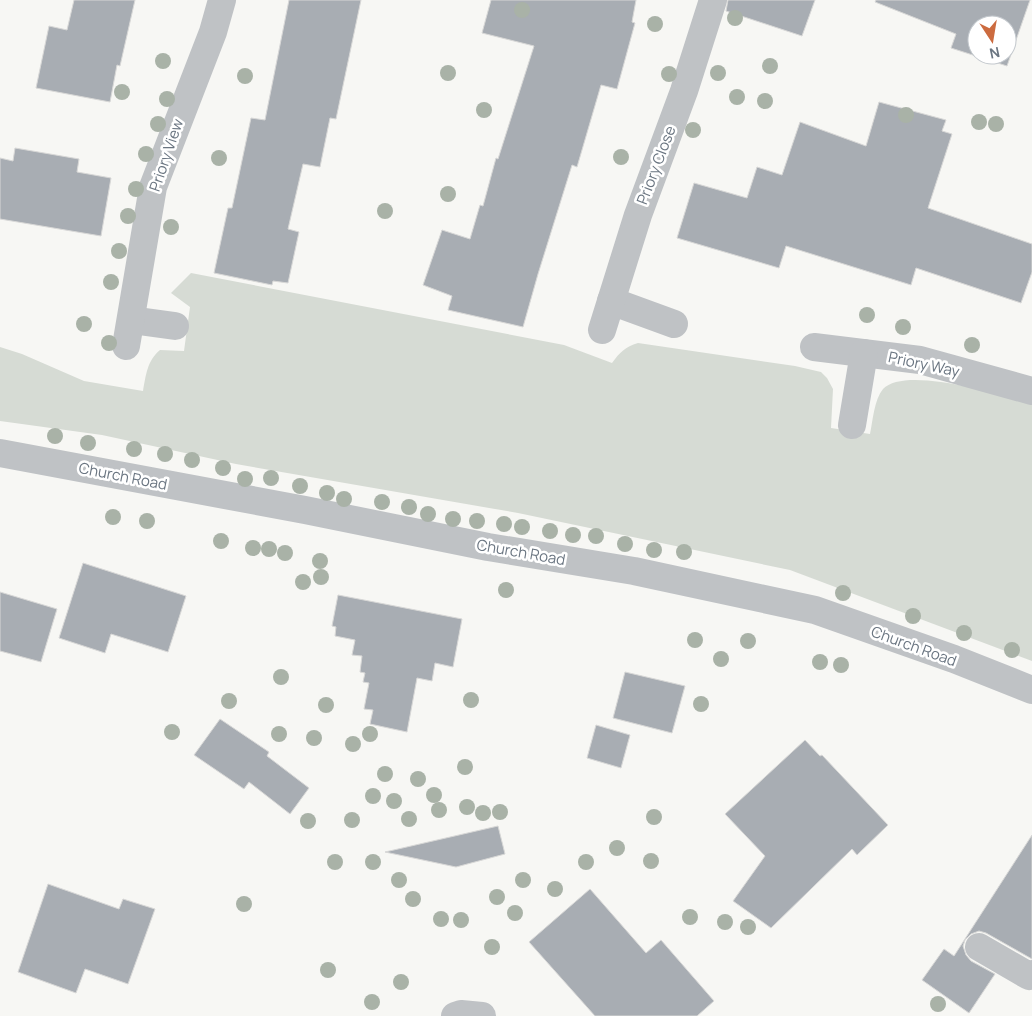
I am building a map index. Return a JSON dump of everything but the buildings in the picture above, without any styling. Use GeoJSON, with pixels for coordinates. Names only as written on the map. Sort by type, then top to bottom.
{"type":"FeatureCollection","features":[{"type":"Feature","properties":{"kind":"street","name":"Priory View"},"geometry":{"type":"LineString","coordinates":[[175,326],[129,333],[152,187],[213,32],[222,0]]}},
{"type":"Feature","properties":{"kind":"street","name":"Priory Close"},"geometry":{"type":"LineString","coordinates":[[602,330],[638,215],[684,91],[713,0]]}},
{"type":"Feature","properties":{"kind":"street"},"geometry":{"type":"LineString","coordinates":[[611,301],[674,324]]}},
{"type":"Feature","properties":{"kind":"street","name":"Priory Way"},"geometry":{"type":"LineString","coordinates":[[814,347],[920,360],[1032,391]]}},
{"type":"Feature","properties":{"kind":"street"},"geometry":{"type":"LineString","coordinates":[[852,425],[864,353]]}},
{"type":"Feature","properties":{"kind":"street","name":"Church Road"},"geometry":{"type":"LineString","coordinates":[[0,453],[305,510],[488,547],[634,572],[815,610],[954,659],[1032,690]]}},
{"type":"Feature","properties":{"kind":"street"},"geometry":{"type":"LineString","coordinates":[[979,946],[1029,976],[1032,974]]}},
{"type":"Feature","properties":{"kind":"street"},"geometry":{"type":"LineString","coordinates":[[455,1016],[460,1014],[482,1016]]}},
{"type":"Feature","properties":{"kind":"shaded area"},"geometry":{"type":"Polygon","coordinates":[[[191,273],[564,345],[612,363],[623,350],[638,343],[795,366],[821,372],[833,389],[831,428],[870,434],[876,404],[883,389],[895,382],[912,380],[955,384],[1032,405],[1032,661],[790,570],[518,513],[236,464],[102,435],[0,421],[0,347],[22,354],[84,381],[143,391],[146,374],[152,359],[160,350],[184,351],[190,307],[171,293],[191,273]]]}}]}
